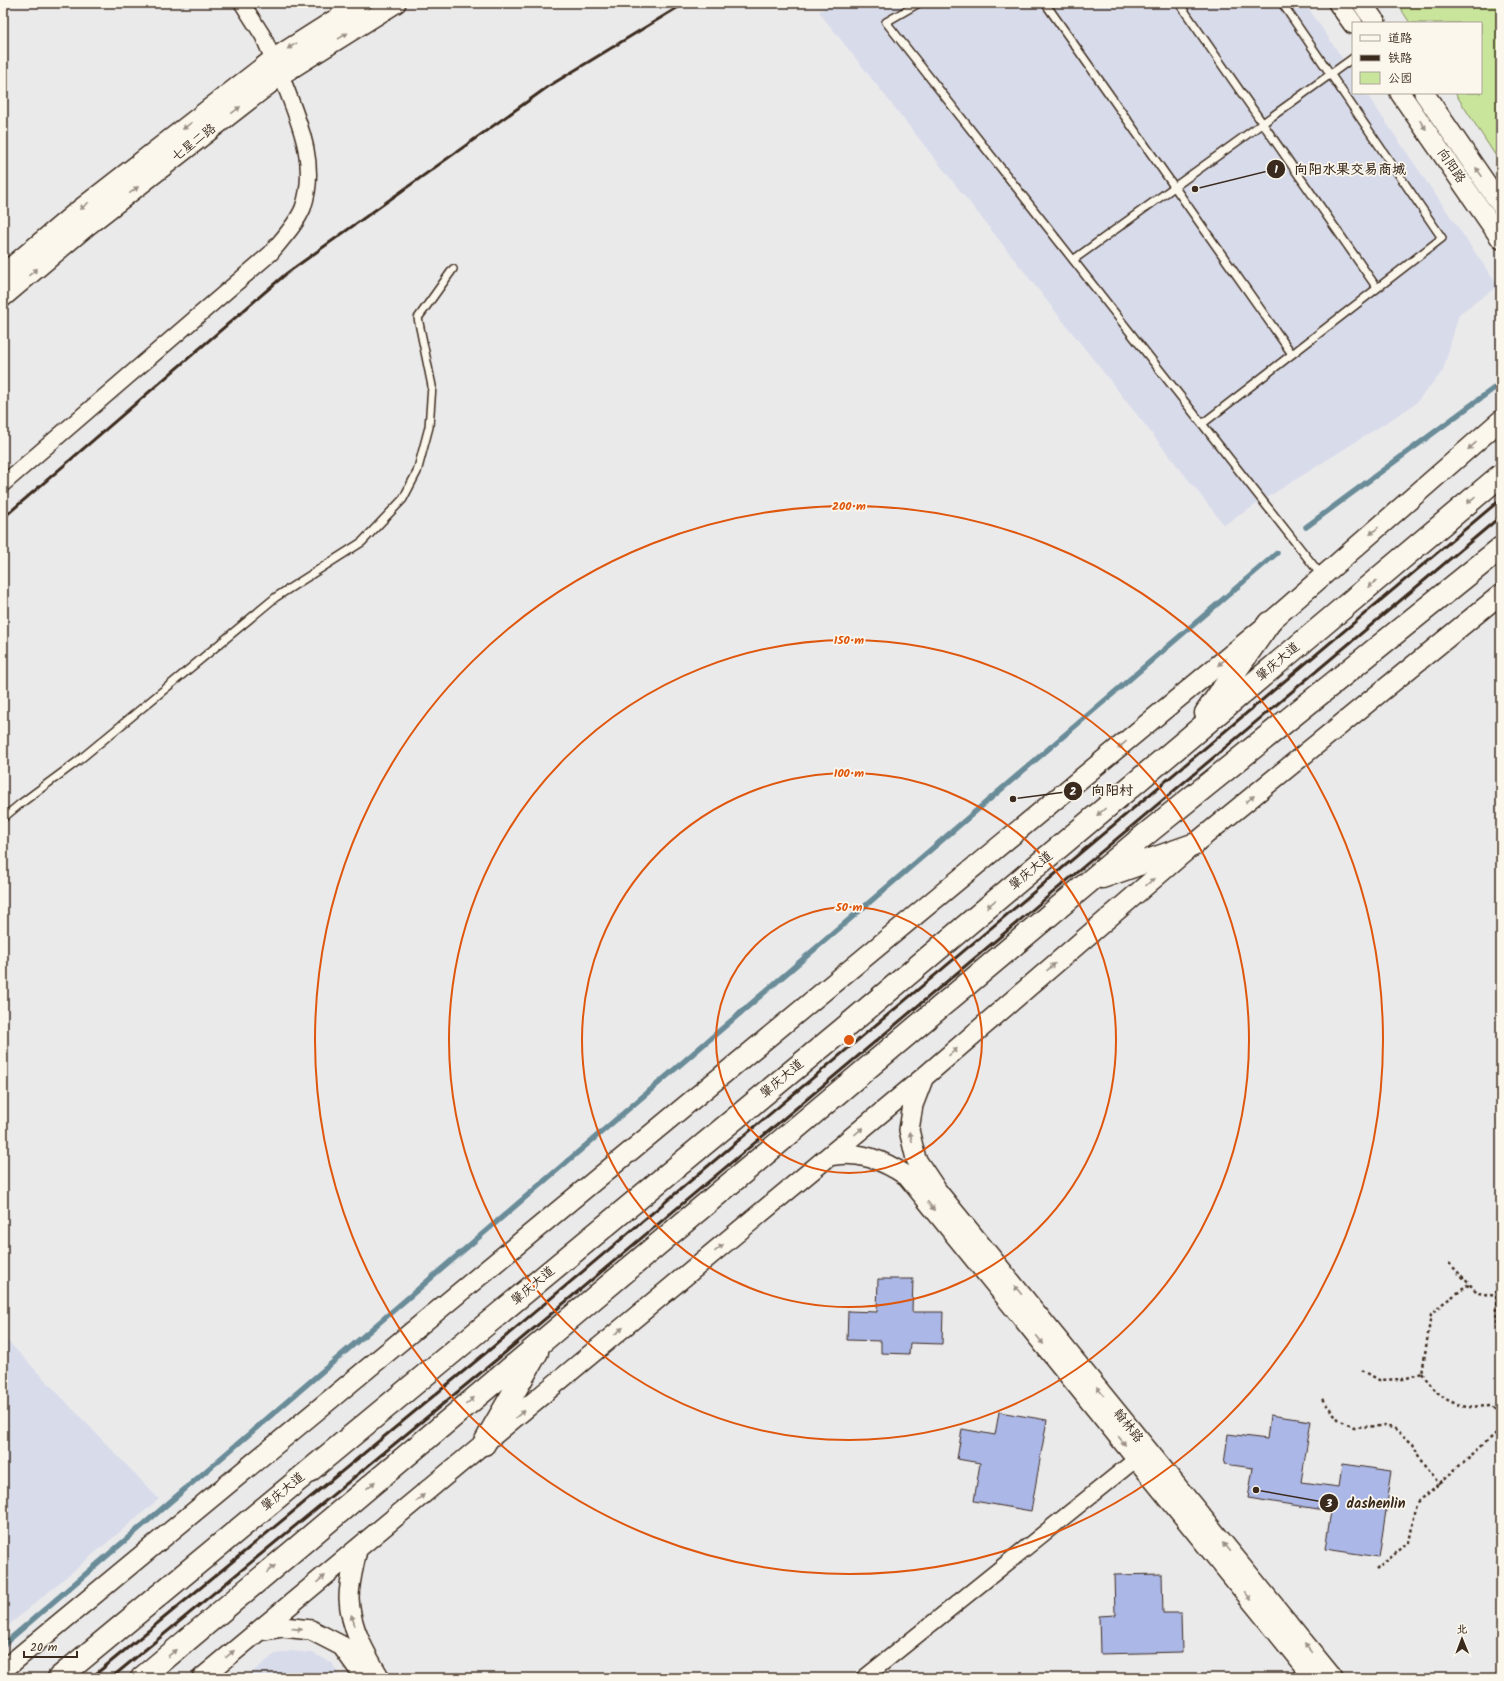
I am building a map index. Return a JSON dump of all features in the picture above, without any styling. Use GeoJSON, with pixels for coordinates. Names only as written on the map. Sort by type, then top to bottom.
{"type":"FeatureCollection","features":[{"type":"Feature","properties":{"kind":"highway","name":"肇庆大道"},"geometry":{"type":"LineString","coordinates":[[59,1678],[830,1040],[1501,475]]}},
{"type":"Feature","properties":{"kind":"highway"},"geometry":{"type":"LineString","coordinates":[[142,1678],[1088,882],[1501,548]]}},
{"type":"Feature","properties":{"kind":"highway"},"geometry":{"type":"LineString","coordinates":[[1189,737],[1269,623]]}},
{"type":"Feature","properties":{"kind":"highway"},"geometry":{"type":"LineString","coordinates":[[1088,882],[1193,845]]}},
{"type":"Feature","properties":{"kind":"highway"},"geometry":{"type":"LineString","coordinates":[[484,1444],[546,1338]]}},
{"type":"Feature","properties":{"kind":"street"},"geometry":{"type":"LineString","coordinates":[[3,484],[271,253],[290,230],[302,209],[309,185],[309,164],[306,143],[281,75],[263,36],[242,3]]}},
{"type":"Feature","properties":{"kind":"street","name":"七星二路"},"geometry":{"type":"LineString","coordinates":[[3,274],[74,214],[273,59],[361,3]]}},
{"type":"Feature","properties":{"kind":"street","name":"七星二路"},"geometry":{"type":"LineString","coordinates":[[3,297],[87,226],[281,75],[396,3]]}},
{"type":"Feature","properties":{"kind":"street"},"geometry":{"type":"LineString","coordinates":[[1338,3],[1352,23]]}},
{"type":"Feature","properties":{"kind":"street"},"geometry":{"type":"LineString","coordinates":[[1362,3],[1375,22]]}},
{"type":"Feature","properties":{"kind":"street","name":"向阳路"},"geometry":{"type":"LineString","coordinates":[[1401,94],[1501,239]]}},
{"type":"Feature","properties":{"kind":"street","name":"向阳路"},"geometry":{"type":"LineString","coordinates":[[1425,94],[1501,204]]}},
{"type":"Feature","properties":{"kind":"street"},"geometry":{"type":"LineString","coordinates":[[3,1670],[1269,623],[1501,420]]}},
{"type":"Feature","properties":{"kind":"street"},"geometry":{"type":"LineString","coordinates":[[202,1678],[924,1077],[1193,845],[1501,594]]}},
{"type":"Feature","properties":{"kind":"street","name":"翰林路"},"geometry":{"type":"LineString","coordinates":[[924,1077],[913,1105],[909,1130],[916,1159],[916,1174],[938,1192],[1314,1678]]}},
{"type":"Feature","properties":{"kind":"street"},"geometry":{"type":"LineString","coordinates":[[829,1156],[842,1154],[873,1158],[916,1174]]}},
{"type":"Feature","properties":{"kind":"street"},"geometry":{"type":"LineString","coordinates":[[864,1678],[1142,1455]]}},
{"type":"Feature","properties":{"kind":"street","name":"翰林路"},"geometry":{"type":"LineString","coordinates":[[1142,1455],[1333,1678]]}},
{"type":"Feature","properties":{"kind":"street"},"geometry":{"type":"LineString","coordinates":[[357,1550],[349,1597],[351,1614],[367,1657],[380,1678]]}},
{"type":"Feature","properties":{"kind":"street"},"geometry":{"type":"LineString","coordinates":[[259,1631],[283,1627],[311,1630],[342,1646],[365,1678]]}},
{"type":"Feature","properties":{"kind":"lane"},"geometry":{"type":"LineString","coordinates":[[919,3],[886,22],[1322,576]]}},
{"type":"Feature","properties":{"kind":"lane"},"geometry":{"type":"LineString","coordinates":[[1045,3],[1292,354]]}},
{"type":"Feature","properties":{"kind":"lane"},"geometry":{"type":"LineString","coordinates":[[1179,3],[1377,288]]}},
{"type":"Feature","properties":{"kind":"lane"},"geometry":{"type":"LineString","coordinates":[[1202,424],[1442,238],[1282,3]]}},
{"type":"Feature","properties":{"kind":"lane"},"geometry":{"type":"LineString","coordinates":[[1073,260],[1352,59]]}},
{"type":"Feature","properties":{"kind":"lane"},"geometry":{"type":"LineString","coordinates":[[3,818],[78,761],[276,597],[362,542],[403,499],[417,472],[429,427],[432,386],[418,318],[454,269]]}},
{"type":"Feature","properties":{"kind":"path"},"geometry":{"type":"LineString","coordinates":[[1449,1263],[1478,1293],[1496,1296]]}},
{"type":"Feature","properties":{"kind":"path"},"geometry":{"type":"LineString","coordinates":[[1501,1268],[1497,1271],[1496,1296],[1499,1339],[1501,1340]]}},
{"type":"Feature","properties":{"kind":"path"},"geometry":{"type":"LineString","coordinates":[[1470,1284],[1442,1304],[1432,1315],[1422,1372],[1432,1388],[1450,1402],[1469,1407],[1492,1406],[1501,1416]]}},
{"type":"Feature","properties":{"kind":"path"},"geometry":{"type":"LineString","coordinates":[[1362,1370],[1379,1380],[1404,1379],[1422,1372]]}},
{"type":"Feature","properties":{"kind":"path"},"geometry":{"type":"LineString","coordinates":[[1322,1399],[1340,1420],[1354,1427],[1383,1426],[1394,1428],[1414,1444],[1420,1460],[1430,1474],[1440,1484]]}},
{"type":"Feature","properties":{"kind":"path"},"geometry":{"type":"LineString","coordinates":[[1376,1570],[1409,1542],[1417,1503],[1501,1429]]}},
{"type":"Feature","properties":{"kind":"shaded area"},"geometry":{"type":"Polygon","coordinates":[[[832,3],[1305,3],[1352,73],[1352,94],[1367,94],[1498,286],[1459,314],[1443,371],[1414,405],[1224,525],[819,12],[832,3]]]}},
{"type":"Feature","properties":{"kind":"shaded area"},"geometry":{"type":"Polygon","coordinates":[[[3,1336],[159,1499],[3,1630],[3,1336]]]}},
{"type":"Feature","properties":{"kind":"shaded area"},"geometry":{"type":"Polygon","coordinates":[[[292,1651],[313,1653],[332,1663],[341,1678],[245,1678],[275,1654],[292,1651]]]}},
{"type":"Feature","properties":{"kind":"green space"},"geometry":{"type":"Polygon","coordinates":[[[1397,3],[1501,3],[1501,164],[1456,94],[1482,94],[1482,22],[1409,22],[1397,3]]]}},
{"type":"Feature","properties":{"kind":"building"},"geometry":{"type":"Polygon","coordinates":[[[878,1279],[913,1279],[912,1312],[943,1312],[942,1344],[910,1343],[909,1354],[881,1353],[881,1341],[847,1340],[848,1311],[877,1312],[878,1279]]]}},
{"type":"Feature","properties":{"kind":"building"},"geometry":{"type":"Polygon","coordinates":[[[999,1412],[1047,1420],[1031,1511],[974,1501],[980,1463],[957,1459],[962,1429],[995,1435],[999,1412]]]}},
{"type":"Feature","properties":{"kind":"building"},"geometry":{"type":"Polygon","coordinates":[[[1270,1415],[1311,1421],[1301,1482],[1339,1487],[1342,1464],[1392,1471],[1379,1557],[1325,1549],[1331,1511],[1248,1498],[1253,1468],[1224,1464],[1228,1434],[1267,1439],[1270,1415]]]}},
{"type":"Feature","properties":{"kind":"building"},"geometry":{"type":"Polygon","coordinates":[[[1162,1574],[1163,1613],[1181,1613],[1182,1652],[1100,1654],[1099,1616],[1115,1615],[1114,1575],[1162,1574]]]}},
{"type":"Feature","properties":{"kind":"waterway"},"geometry":{"type":"LineString","coordinates":[[1306,527],[1501,383]]}},
{"type":"Feature","properties":{"kind":"waterway"},"geometry":{"type":"LineString","coordinates":[[3,1645],[1277,553]]}},
{"type":"Feature","properties":{"kind":"railway"},"geometry":{"type":"LineString","coordinates":[[3,518],[287,273],[549,86],[685,3]]}},
{"type":"Feature","properties":{"kind":"railway"},"geometry":{"type":"LineString","coordinates":[[91,1678],[493,1347],[1501,499]]}},
{"type":"Feature","properties":{"kind":"railway"},"geometry":{"type":"LineString","coordinates":[[111,1678],[501,1356],[1501,516]]}},
{"type":"Feature","properties":{"kind":"place","name":"向阳水果交易商城"},"geometry":{"type":"Point","coordinates":[1195,189]}},
{"type":"Feature","properties":{"kind":"place","name":"向阳村"},"geometry":{"type":"Point","coordinates":[1013,799]}},
{"type":"Feature","properties":{"kind":"place","name":"dashenlin"},"geometry":{"type":"Point","coordinates":[1256,1490]}}]}
